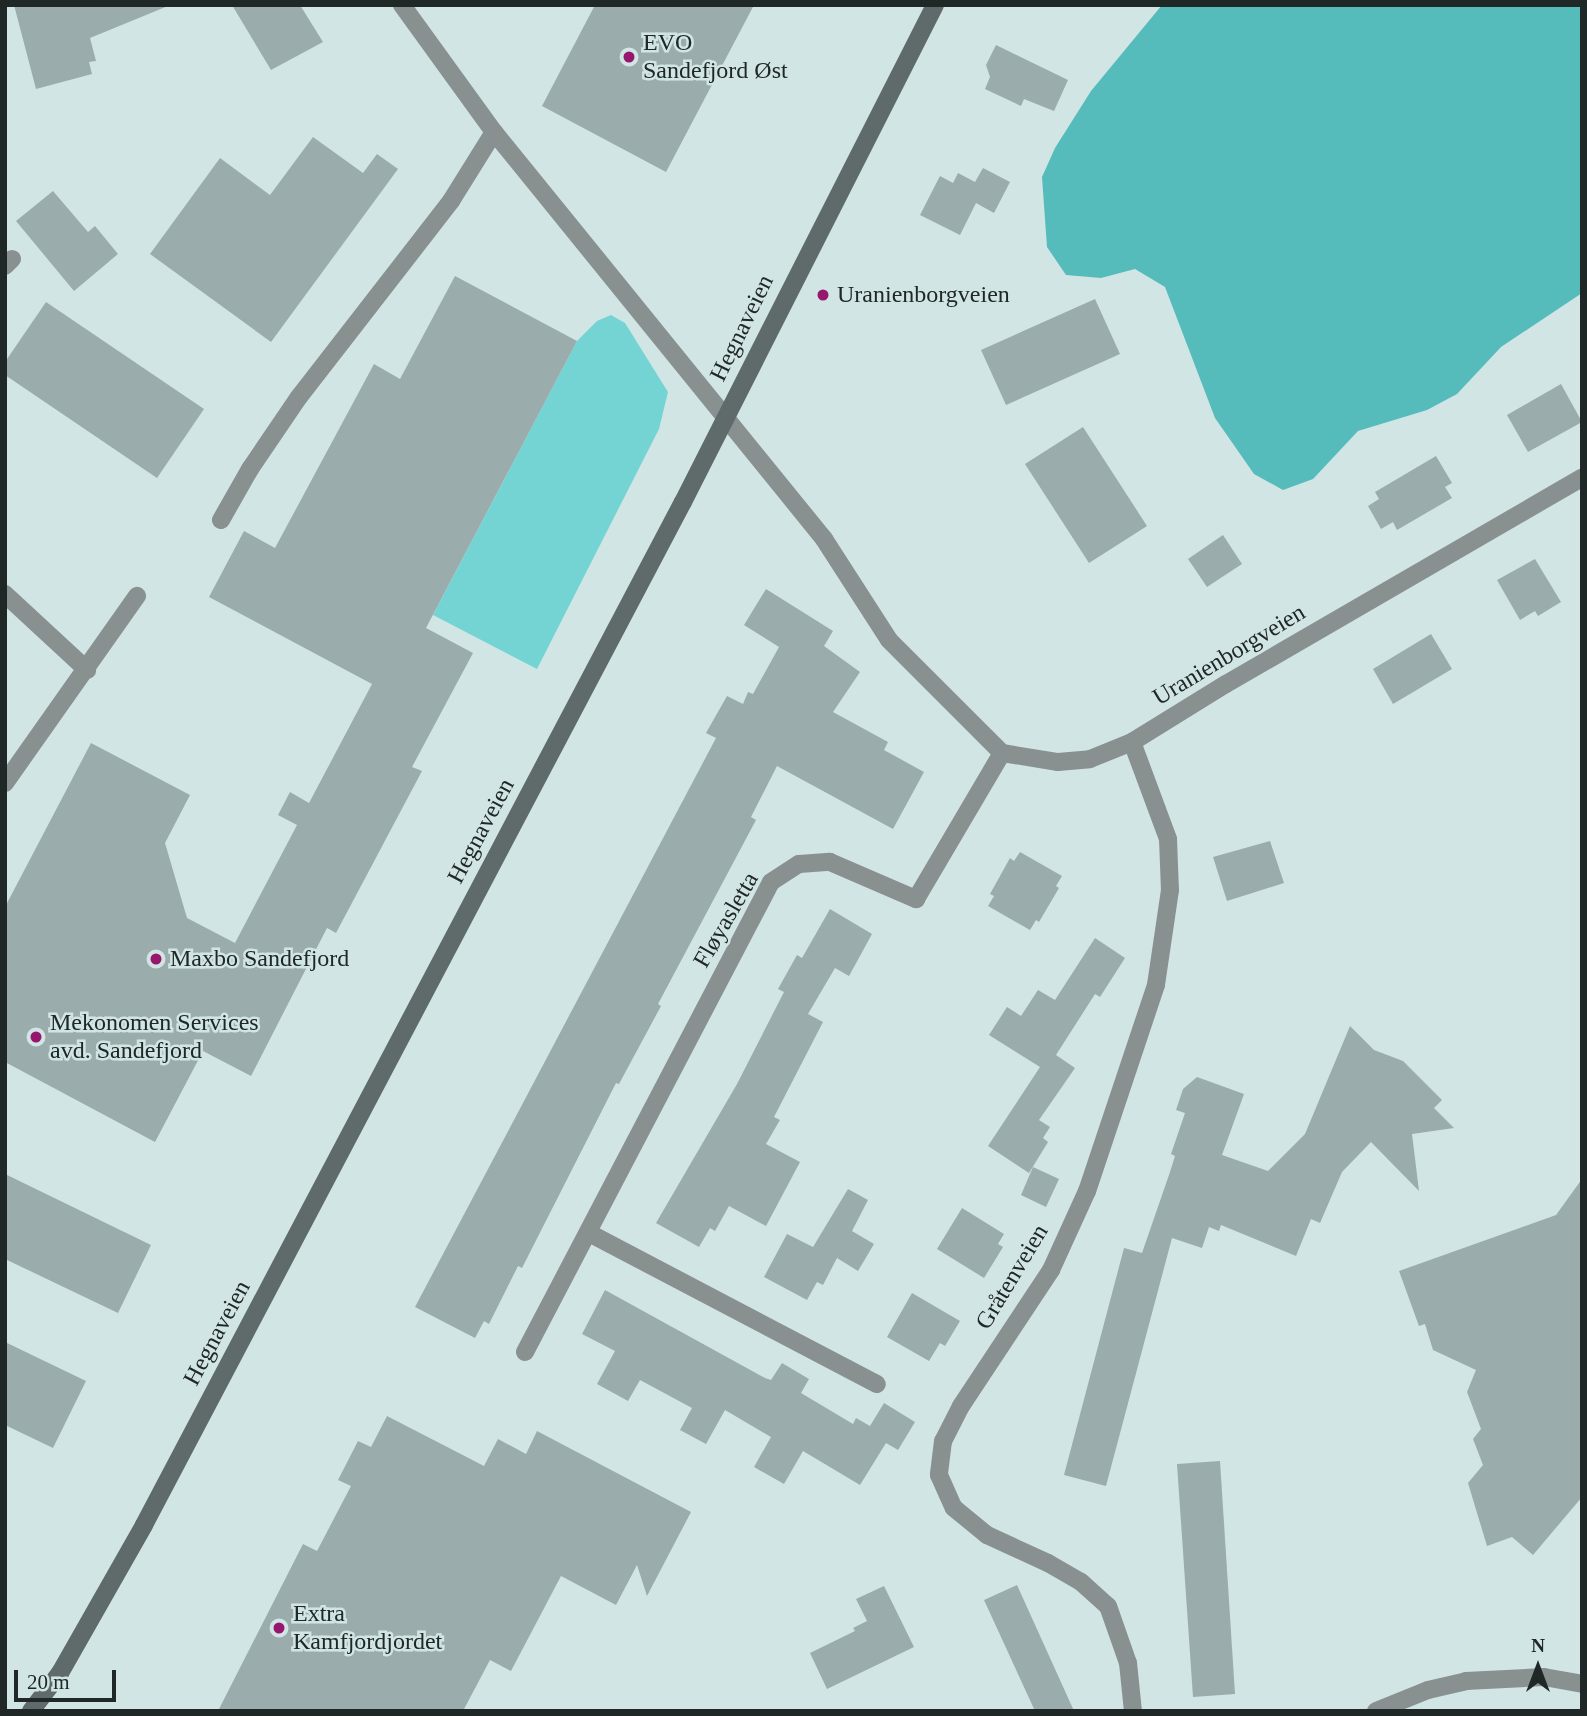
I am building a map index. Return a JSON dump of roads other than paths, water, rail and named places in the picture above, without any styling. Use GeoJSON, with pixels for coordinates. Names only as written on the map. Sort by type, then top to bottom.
{"type":"FeatureCollection","features":[{"type":"Feature","properties":{"kind":"main road","name":"Hegnaveien"},"geometry":{"type":"LineString","coordinates":[[32,1711],[60,1674],[144,1525],[726,417],[804,258],[935,5]]}},
{"type":"Feature","properties":{"kind":"main road","name":"Hegnaveien"},"geometry":{"type":"LineString","coordinates":[[50,1711],[60,1674]]}},
{"type":"Feature","properties":{"kind":"street"},"geometry":{"type":"LineString","coordinates":[[402,5],[495,132],[824,539],[889,640],[1002,752]]}},
{"type":"Feature","properties":{"kind":"street"},"geometry":{"type":"LineString","coordinates":[[221,520],[250,469],[299,397],[451,201],[495,132]]}},
{"type":"Feature","properties":{"kind":"street","name":"Uranienborgveien"},"geometry":{"type":"LineString","coordinates":[[1002,752],[1058,762],[1090,759],[1132,742],[1226,684],[1579,485]]}},
{"type":"Feature","properties":{"kind":"street"},"geometry":{"type":"LineString","coordinates":[[5,594],[87,670]]}},
{"type":"Feature","properties":{"kind":"street"},"geometry":{"type":"LineString","coordinates":[[5,783],[137,596]]}},
{"type":"Feature","properties":{"kind":"street","name":"Gråtenveien"},"geometry":{"type":"LineString","coordinates":[[1132,742],[1168,839],[1170,890],[1156,985],[1087,1191],[1051,1270],[961,1406],[943,1441],[939,1475],[954,1508],[987,1535],[1048,1563],[1081,1582],[1108,1606],[1128,1663],[1133,1711]]}},
{"type":"Feature","properties":{"kind":"street","name":"Fløyasletta"},"geometry":{"type":"LineString","coordinates":[[525,1352],[771,882],[799,864],[830,862],[916,899],[1002,752]]}},
{"type":"Feature","properties":{"kind":"street"},"geometry":{"type":"LineString","coordinates":[[589,1233],[877,1384]]}},
{"type":"Feature","properties":{"kind":"street"},"geometry":{"type":"LineString","coordinates":[[1376,1711],[1428,1690],[1466,1681],[1544,1677],[1582,1684]]}},
{"type":"Feature","properties":{"kind":"place","name":"EVO Sandefjord Øst"},"geometry":{"type":"Point","coordinates":[629,57]}},
{"type":"Feature","properties":{"kind":"place","name":"Uranienborgveien"},"geometry":{"type":"Point","coordinates":[823,295]}},
{"type":"Feature","properties":{"kind":"place","name":"Maxbo Sandefjord"},"geometry":{"type":"Point","coordinates":[156,959]}},
{"type":"Feature","properties":{"kind":"place","name":"Mekonomen Services avd. Sandefjord"},"geometry":{"type":"Point","coordinates":[36,1037]}},
{"type":"Feature","properties":{"kind":"place","name":"Extra Kamfjordjordet"},"geometry":{"type":"Point","coordinates":[279,1628]}}]}
